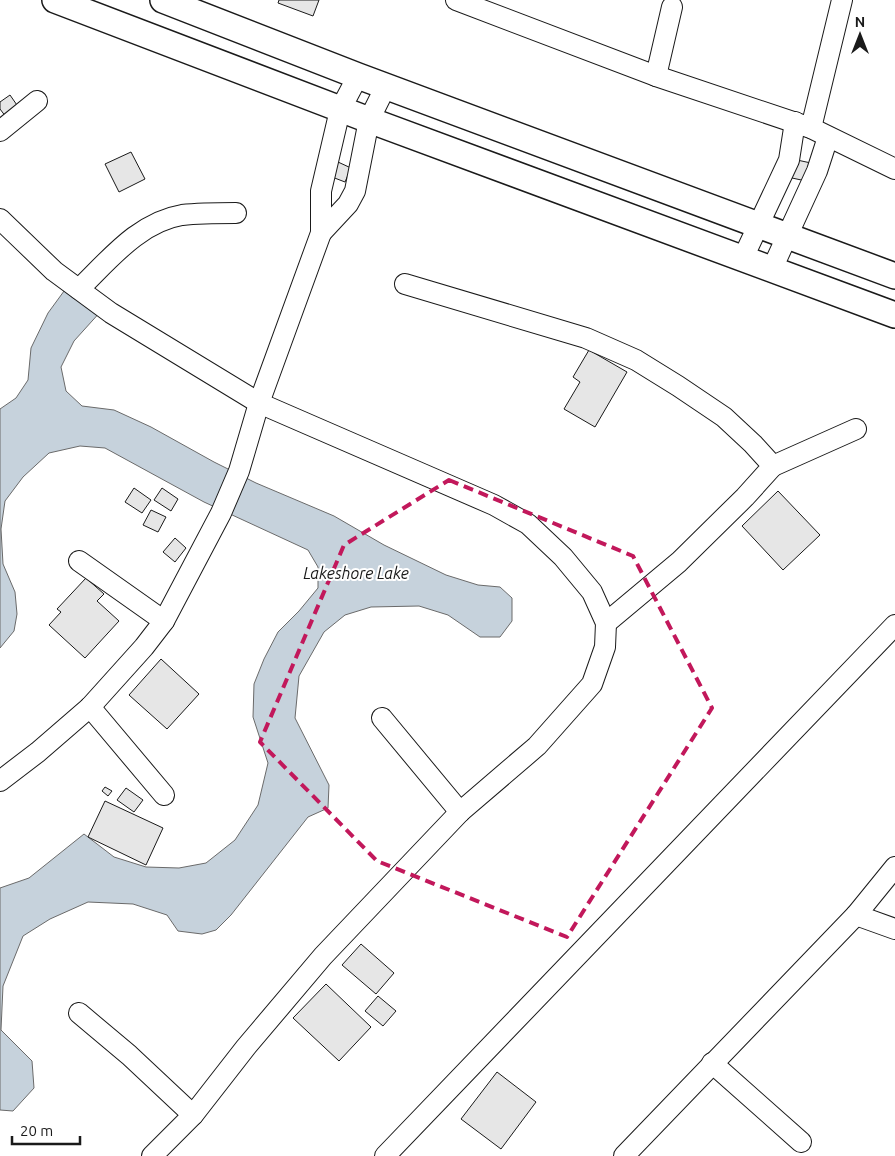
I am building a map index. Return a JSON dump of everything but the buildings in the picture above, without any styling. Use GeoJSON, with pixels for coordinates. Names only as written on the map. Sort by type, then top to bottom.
{"type":"FeatureCollection","features":[{"type":"Feature","properties":{"kind":"street"},"geometry":{"type":"LineString","coordinates":[[55,0],[340,110],[895,315]]}},
{"type":"Feature","properties":{"kind":"street"},"geometry":{"type":"LineString","coordinates":[[163,0],[358,76],[895,276]]}},
{"type":"Feature","properties":{"kind":"street"},"geometry":{"type":"LineString","coordinates":[[456,0],[656,76],[811,129],[895,169]]}},
{"type":"Feature","properties":{"kind":"street"},"geometry":{"type":"LineString","coordinates":[[772,269],[817,171],[811,129],[842,0]]}},
{"type":"Feature","properties":{"kind":"street"},"geometry":{"type":"LineString","coordinates":[[656,76],[672,7]]}},
{"type":"Feature","properties":{"kind":"street"},"geometry":{"type":"LineString","coordinates":[[0,781],[38,752],[90,707],[144,647],[164,621],[221,513],[239,471],[260,403],[321,232],[321,191],[340,110],[358,76]]}},
{"type":"Feature","properties":{"kind":"street"},"geometry":{"type":"LineString","coordinates":[[321,232],[348,204],[355,191],[369,120],[386,86]]}},
{"type":"Feature","properties":{"kind":"street"},"geometry":{"type":"LineString","coordinates":[[0,131],[37,101]]}},
{"type":"Feature","properties":{"kind":"street"},"geometry":{"type":"LineString","coordinates":[[743,258],[789,160],[811,129]]}},
{"type":"Feature","properties":{"kind":"street"},"geometry":{"type":"LineString","coordinates":[[79,289],[133,237],[149,228],[166,220],[181,216],[236,212]]}},
{"type":"Feature","properties":{"kind":"street"},"geometry":{"type":"LineString","coordinates":[[0,219],[54,271],[111,313],[260,403],[494,505],[528,524],[563,557],[592,592],[606,623],[606,647],[592,684],[537,746],[460,812],[323,956],[193,1115],[152,1156]]}},
{"type":"Feature","properties":{"kind":"street"},"geometry":{"type":"LineString","coordinates":[[405,284],[586,338],[636,360],[724,418],[753,444],[773,466]]}},
{"type":"Feature","properties":{"kind":"street"},"geometry":{"type":"LineString","coordinates":[[606,623],[679,562],[745,497],[773,466],[856,429]]}},
{"type":"Feature","properties":{"kind":"street"},"geometry":{"type":"LineString","coordinates":[[80,561],[164,621]]}},
{"type":"Feature","properties":{"kind":"street"},"geometry":{"type":"LineString","coordinates":[[385,1156],[895,625]]}},
{"type":"Feature","properties":{"kind":"street"},"geometry":{"type":"LineString","coordinates":[[90,707],[164,795]]}},
{"type":"Feature","properties":{"kind":"street"},"geometry":{"type":"LineString","coordinates":[[382,718],[460,812]]}},
{"type":"Feature","properties":{"kind":"street"},"geometry":{"type":"LineString","coordinates":[[624,1156],[856,915],[895,867]]}},
{"type":"Feature","properties":{"kind":"street"},"geometry":{"type":"LineString","coordinates":[[856,915],[895,929]]}},
{"type":"Feature","properties":{"kind":"street"},"geometry":{"type":"LineString","coordinates":[[79,1013],[129,1055],[193,1115]]}},
{"type":"Feature","properties":{"kind":"street"},"geometry":{"type":"LineString","coordinates":[[712,1063],[801,1142]]}},
{"type":"Feature","properties":{"kind":"highlighted area"},"geometry":{"type":"Polygon","coordinates":[[[449,480],[633,556],[712,708],[567,937],[377,861],[260,742],[344,545],[449,480]]]}},
{"type":"Feature","properties":{"kind":"water","name":"Lakeshore Lake"},"geometry":{"type":"Polygon","coordinates":[[[67,287],[102,310],[74,341],[61,367],[66,391],[82,406],[114,410],[151,427],[214,462],[256,483],[334,516],[384,545],[446,575],[478,585],[500,587],[512,598],[512,621],[500,637],[480,637],[448,615],[419,606],[371,607],[345,615],[324,632],[299,676],[295,718],[329,785],[328,808],[308,817],[231,915],[216,930],[202,934],[178,931],[167,915],[133,904],[88,902],[50,919],[23,936],[3,986],[1,1030],[32,1061],[34,1088],[13,1111],[0,1110],[0,888],[29,878],[84,834],[114,857],[146,867],[179,868],[206,863],[235,840],[258,805],[268,763],[253,717],[254,684],[278,632],[318,588],[318,567],[308,550],[204,502],[105,448],[80,446],[49,453],[23,477],[5,501],[1,529],[3,564],[15,592],[17,614],[14,631],[0,648],[0,409],[16,398],[28,380],[31,348],[48,313],[67,287]]]}}]}
